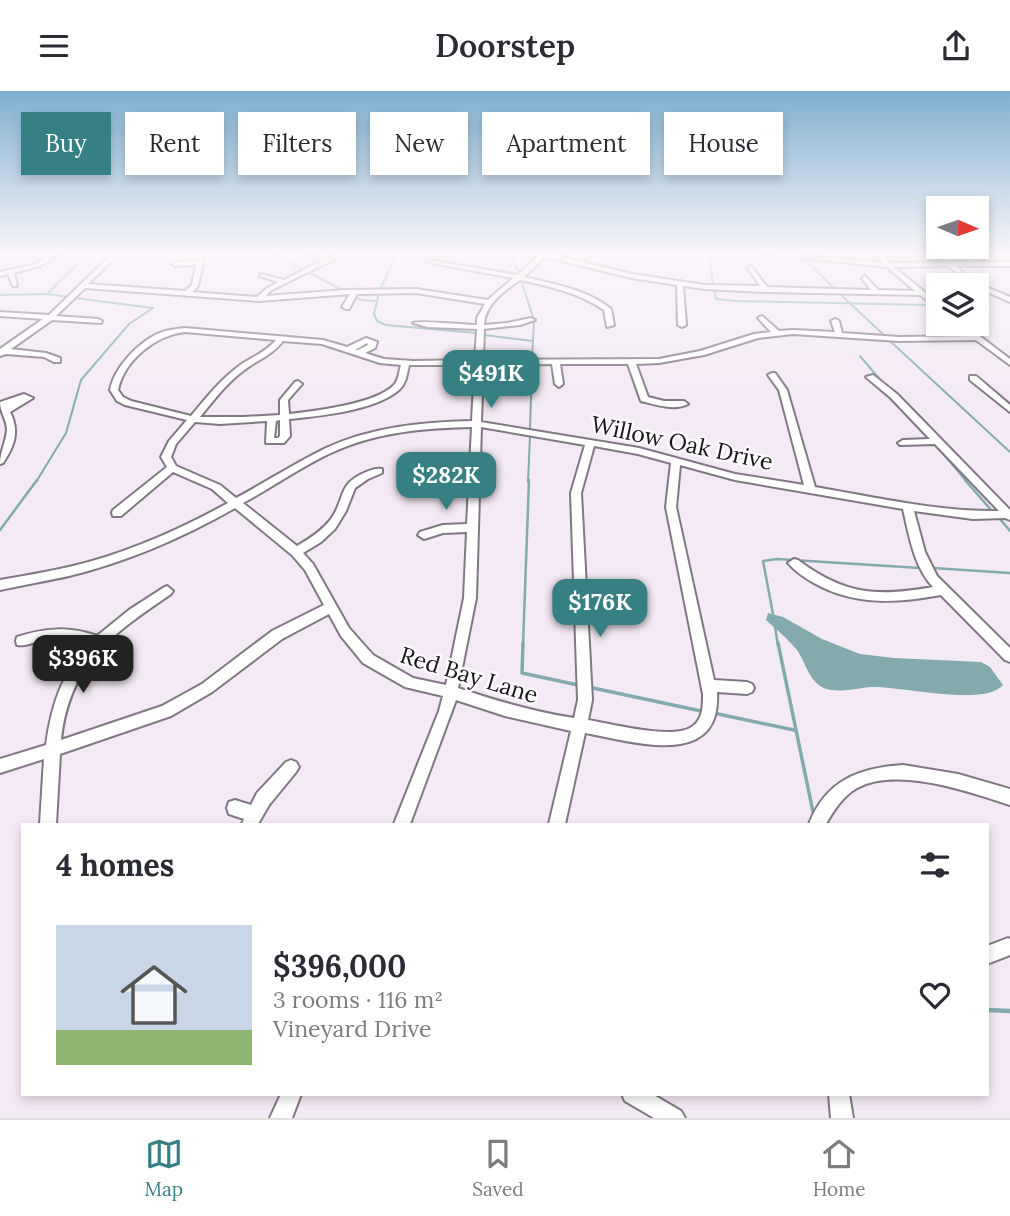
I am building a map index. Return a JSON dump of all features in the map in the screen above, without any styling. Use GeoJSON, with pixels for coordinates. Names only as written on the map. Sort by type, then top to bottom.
{"type":"FeatureCollection","features":[{"type":"Feature","properties":{"kind":"street"},"geometry":{"type":"LineString","coordinates":[[1,352],[51,317],[68,301]]}},
{"type":"Feature","properties":{"kind":"street"},"geometry":{"type":"LineString","coordinates":[[346,307],[350,301]]}},
{"type":"Feature","properties":{"kind":"street"},"geometry":{"type":"LineString","coordinates":[[402,823],[431,754],[451,692],[470,598],[479,424],[480,326],[483,311],[489,302],[483,301]]}},
{"type":"Feature","properties":{"kind":"street"},"geometry":{"type":"LineString","coordinates":[[599,301],[610,312],[610,325]]}},
{"type":"Feature","properties":{"kind":"street"},"geometry":{"type":"LineString","coordinates":[[681,301],[682,325]]}},
{"type":"Feature","properties":{"kind":"street"},"geometry":{"type":"LineString","coordinates":[[0,314],[98,321]]}},
{"type":"Feature","properties":{"kind":"street"},"geometry":{"type":"LineString","coordinates":[[761,318],[777,334]]}},
{"type":"Feature","properties":{"kind":"street"},"geometry":{"type":"LineString","coordinates":[[417,324],[513,325],[531,320]]}},
{"type":"Feature","properties":{"kind":"street"},"geometry":{"type":"LineString","coordinates":[[835,321],[839,334]]}},
{"type":"Feature","properties":{"kind":"street"},"geometry":{"type":"LineString","coordinates":[[405,363],[400,383],[385,396],[272,420],[233,422],[192,419],[128,403],[120,399],[114,390],[114,381],[119,373],[149,343],[166,333],[191,330],[323,342],[383,362],[405,363],[631,362],[691,356],[741,340],[777,334],[839,334],[899,339],[979,338]]}},
{"type":"Feature","properties":{"kind":"street"},"geometry":{"type":"LineString","coordinates":[[976,336],[1010,363]]}},
{"type":"Feature","properties":{"kind":"street"},"geometry":{"type":"LineString","coordinates":[[117,513],[172,468],[166,457],[168,450],[230,376],[271,351],[280,340]]}},
{"type":"Feature","properties":{"kind":"street"},"geometry":{"type":"LineString","coordinates":[[350,349],[366,340],[373,342],[372,346],[359,353]]}},
{"type":"Feature","properties":{"kind":"street"},"geometry":{"type":"LineString","coordinates":[[1,352],[47,355],[57,360]]}},
{"type":"Feature","properties":{"kind":"street"},"geometry":{"type":"LineString","coordinates":[[556,362],[559,384]]}},
{"type":"Feature","properties":{"kind":"street"},"geometry":{"type":"LineString","coordinates":[[631,362],[644,399],[664,404],[684,404]]}},
{"type":"Feature","properties":{"kind":"street"},"geometry":{"type":"LineString","coordinates":[[772,375],[783,390],[810,489]]}},
{"type":"Feature","properties":{"kind":"street"},"geometry":{"type":"LineString","coordinates":[[870,377],[884,386],[1010,515]]}},
{"type":"Feature","properties":{"kind":"street"},"geometry":{"type":"LineString","coordinates":[[973,378],[1010,409]]}},
{"type":"Feature","properties":{"kind":"street"},"geometry":{"type":"LineString","coordinates":[[272,420],[269,439],[276,443],[285,436],[284,400],[299,384]]}},
{"type":"Feature","properties":{"kind":"street"},"geometry":{"type":"LineString","coordinates":[[0,461],[9,445],[13,429],[2,407]]}},
{"type":"Feature","properties":{"kind":"street","name":"Willow Oak Drive"},"geometry":{"type":"LineString","coordinates":[[0,585],[71,571],[123,555],[176,534],[315,457],[364,437],[427,425],[479,424],[676,460],[735,477],[960,514],[1010,515]]}},
{"type":"Feature","properties":{"kind":"street"},"geometry":{"type":"LineString","coordinates":[[903,443],[937,441]]}},
{"type":"Feature","properties":{"kind":"street"},"geometry":{"type":"LineString","coordinates":[[557,823],[581,727],[585,686],[576,493],[590,443]]}},
{"type":"Feature","properties":{"kind":"street","name":"Red Bay Lane"},"geometry":{"type":"LineString","coordinates":[[172,468],[210,483],[296,552],[309,567],[360,653],[375,665],[410,683],[451,692],[505,711],[645,738],[682,739],[694,734],[706,720],[711,703],[671,507],[676,460]]}},
{"type":"Feature","properties":{"kind":"street"},"geometry":{"type":"LineString","coordinates":[[296,552],[320,537],[334,523],[353,482],[378,471]]}},
{"type":"Feature","properties":{"kind":"street"},"geometry":{"type":"LineString","coordinates":[[907,506],[919,552],[942,590],[1010,656]]}},
{"type":"Feature","properties":{"kind":"street"},"geometry":{"type":"LineString","coordinates":[[424,535],[450,528],[474,528]]}},
{"type":"Feature","properties":{"kind":"street"},"geometry":{"type":"LineString","coordinates":[[794,563],[823,583],[865,597],[891,598],[942,590]]}},
{"type":"Feature","properties":{"kind":"street"},"geometry":{"type":"LineString","coordinates":[[48,823],[54,750],[62,700],[77,669],[99,642],[122,621],[167,591]]}},
{"type":"Feature","properties":{"kind":"street"},"geometry":{"type":"LineString","coordinates":[[0,766],[141,721],[183,702],[277,635],[332,607]]}},
{"type":"Feature","properties":{"kind":"street"},"geometry":{"type":"LineString","coordinates":[[22,641],[64,632],[99,642]]}},
{"type":"Feature","properties":{"kind":"street"},"geometry":{"type":"LineString","coordinates":[[709,686],[747,688]]}},
{"type":"Feature","properties":{"kind":"street"},"geometry":{"type":"LineString","coordinates":[[235,808],[253,819],[263,799],[291,767]]}},
{"type":"Feature","properties":{"kind":"street"},"geometry":{"type":"LineString","coordinates":[[818,823],[827,806],[852,783],[884,773],[933,775],[1010,797]]}},
{"type":"Feature","properties":{"kind":"street"},"geometry":{"type":"LineString","coordinates":[[989,954],[1008,947]]}},
{"type":"Feature","properties":{"kind":"street"},"geometry":{"type":"LineString","coordinates":[[281,1118],[290,1096]]}},
{"type":"Feature","properties":{"kind":"street"},"geometry":{"type":"LineString","coordinates":[[636,1096],[674,1118]]}},
{"type":"Feature","properties":{"kind":"street"},"geometry":{"type":"LineString","coordinates":[[839,1096],[842,1118]]}},
{"type":"Feature","properties":{"kind":"shaded area"},"geometry":{"type":"Polygon","coordinates":[[[768,613],[783,617],[822,639],[860,654],[981,662],[990,667],[1003,685],[993,691],[961,695],[872,687],[838,691],[826,689],[812,679],[800,654],[766,620],[768,613]]]}},
{"type":"Feature","properties":{"kind":"waterway"},"geometry":{"type":"LineString","coordinates":[[36,482],[66,433],[81,380],[129,324],[153,308],[98,301]]}},
{"type":"Feature","properties":{"kind":"waterway"},"geometry":{"type":"LineString","coordinates":[[377,301],[374,314],[377,321],[386,325],[476,333]]}},
{"type":"Feature","properties":{"kind":"waterway"},"geometry":{"type":"LineString","coordinates":[[528,301],[534,320],[533,341]]}},
{"type":"Feature","properties":{"kind":"waterway"},"geometry":{"type":"LineString","coordinates":[[735,301],[850,303]]}},
{"type":"Feature","properties":{"kind":"waterway"},"geometry":{"type":"LineString","coordinates":[[850,303],[926,305]]}},
{"type":"Feature","properties":{"kind":"waterway"},"geometry":{"type":"LineString","coordinates":[[850,303],[886,337]]}},
{"type":"Feature","properties":{"kind":"waterway"},"geometry":{"type":"LineString","coordinates":[[484,335],[533,341]]}},
{"type":"Feature","properties":{"kind":"waterway"},"geometry":{"type":"LineString","coordinates":[[532,360],[533,341]]}},
{"type":"Feature","properties":{"kind":"waterway"},"geometry":{"type":"LineString","coordinates":[[890,341],[1010,452]]}},
{"type":"Feature","properties":{"kind":"waterway"},"geometry":{"type":"LineString","coordinates":[[860,356],[883,383]]}},
{"type":"Feature","properties":{"kind":"waterway"},"geometry":{"type":"LineString","coordinates":[[530,429],[532,365]]}},
{"type":"Feature","properties":{"kind":"waterway"},"geometry":{"type":"LineString","coordinates":[[528,482],[530,436]]}},
{"type":"Feature","properties":{"kind":"waterway"},"geometry":{"type":"LineString","coordinates":[[935,444],[967,482]]}},
{"type":"Feature","properties":{"kind":"waterway"},"geometry":{"type":"LineString","coordinates":[[0,530],[37,480]]}},
{"type":"Feature","properties":{"kind":"waterway"},"geometry":{"type":"LineString","coordinates":[[523,645],[529,480]]}},
{"type":"Feature","properties":{"kind":"waterway"},"geometry":{"type":"LineString","coordinates":[[965,480],[992,511]]}},
{"type":"Feature","properties":{"kind":"waterway"},"geometry":{"type":"LineString","coordinates":[[1000,519],[1010,531]]}},
{"type":"Feature","properties":{"kind":"waterway"},"geometry":{"type":"LineString","coordinates":[[773,614],[763,561],[777,559],[920,568]]}},
{"type":"Feature","properties":{"kind":"waterway"},"geometry":{"type":"LineString","coordinates":[[933,568],[1010,573]]}},
{"type":"Feature","properties":{"kind":"waterway"},"geometry":{"type":"LineString","coordinates":[[775,627],[778,645]]}},
{"type":"Feature","properties":{"kind":"waterway"},"geometry":{"type":"LineString","coordinates":[[523,643],[522,673],[578,685]]}},
{"type":"Feature","properties":{"kind":"waterway"},"geometry":{"type":"LineString","coordinates":[[778,643],[813,812]]}},
{"type":"Feature","properties":{"kind":"waterway"},"geometry":{"type":"LineString","coordinates":[[593,688],[701,711]]}},
{"type":"Feature","properties":{"kind":"waterway"},"geometry":{"type":"LineString","coordinates":[[718,714],[794,730]]}},
{"type":"Feature","properties":{"kind":"waterway"},"geometry":{"type":"LineString","coordinates":[[989,1010],[1010,1011]]}}]}
